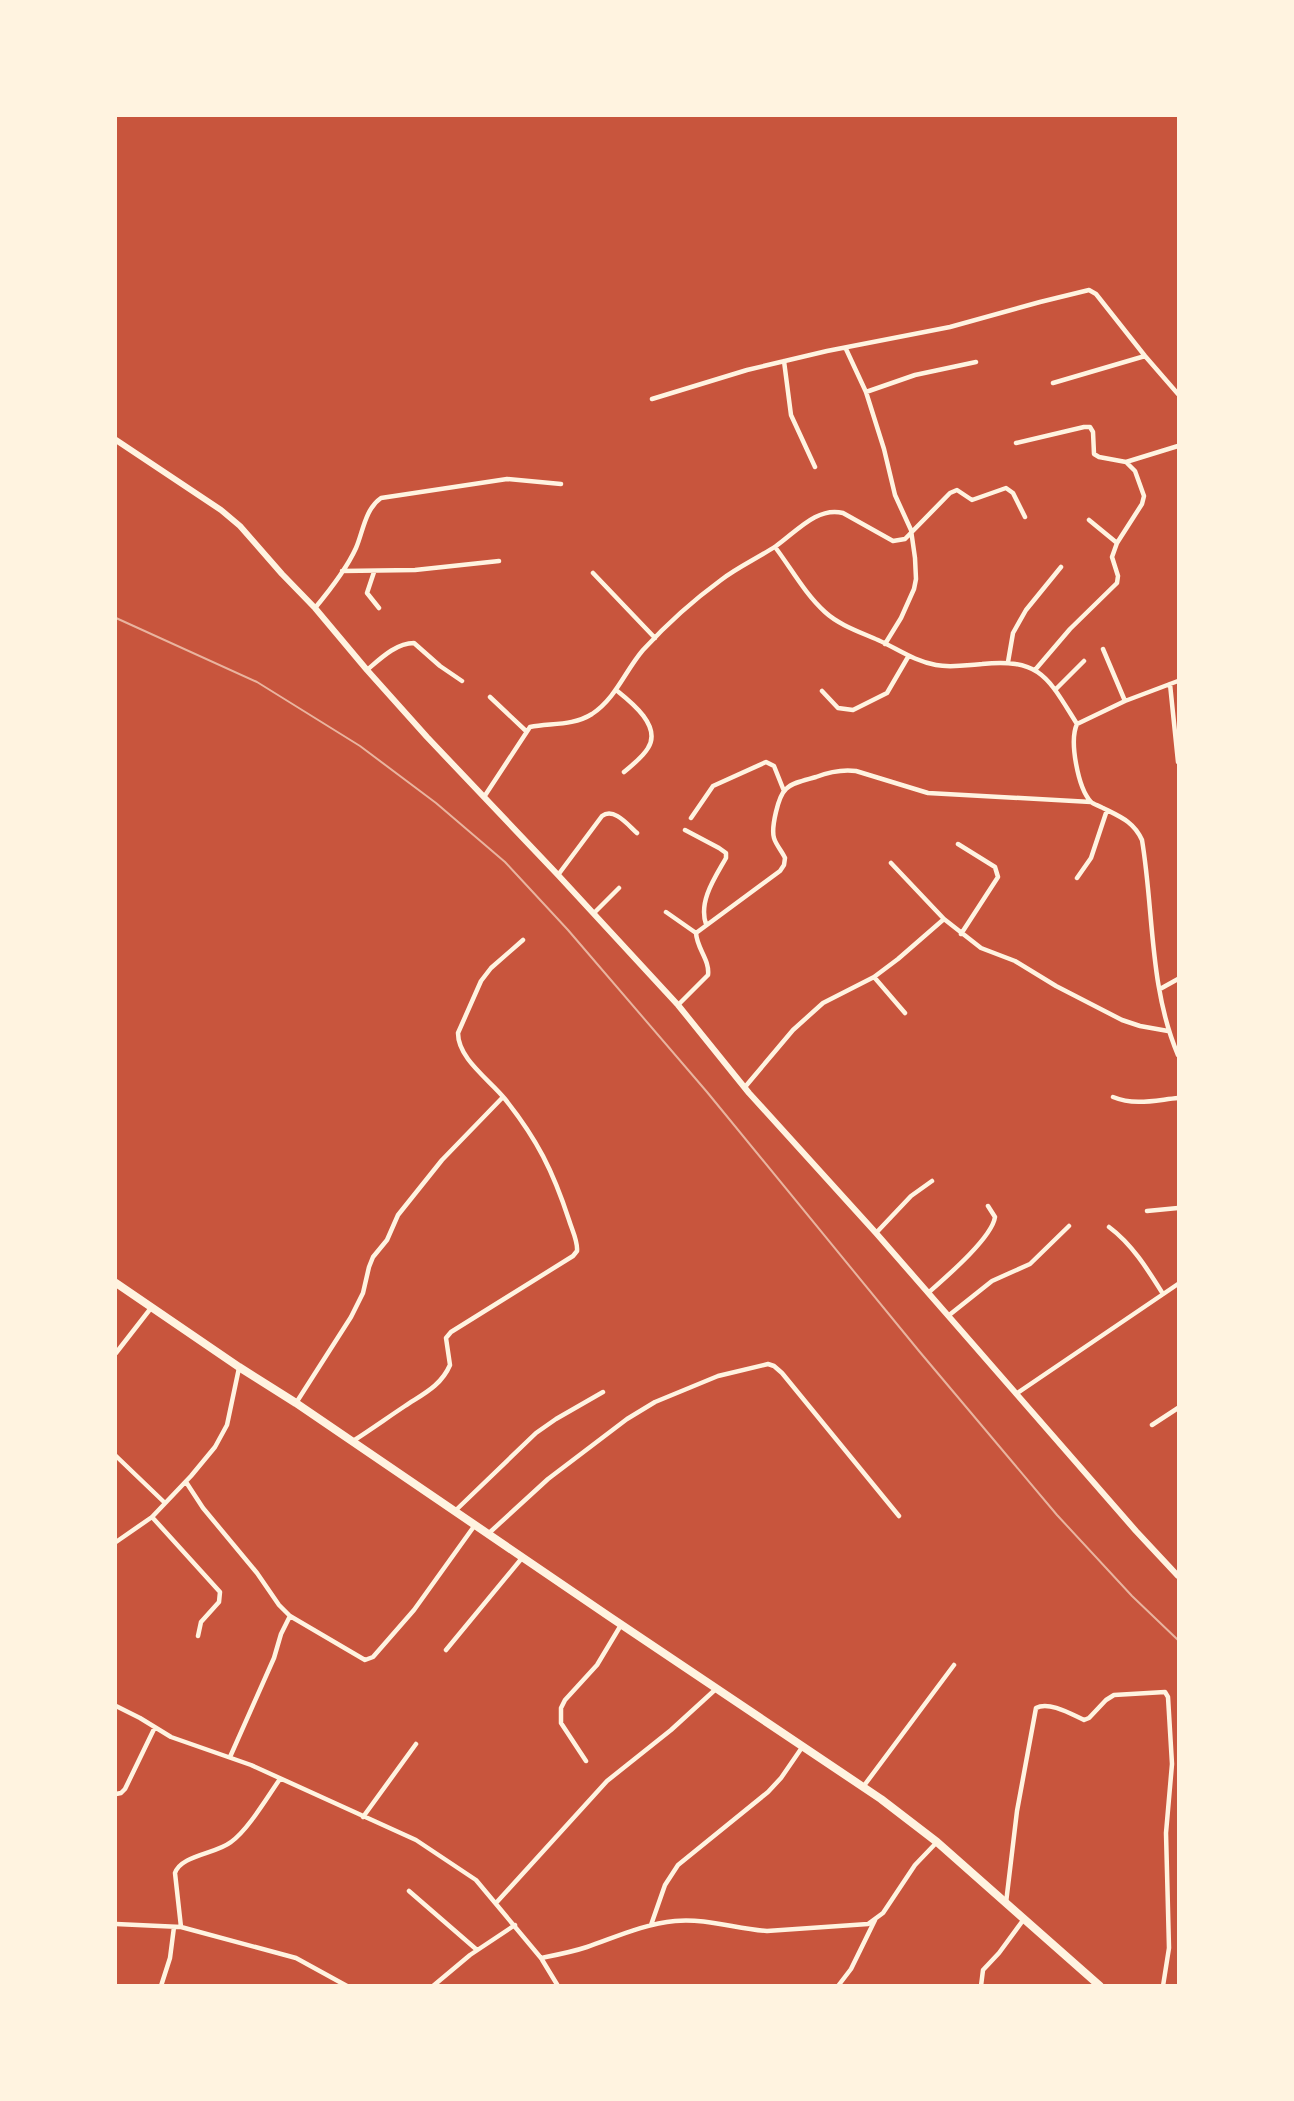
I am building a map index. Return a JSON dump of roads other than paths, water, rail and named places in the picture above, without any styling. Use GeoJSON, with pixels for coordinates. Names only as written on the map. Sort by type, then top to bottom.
{"type":"FeatureCollection","features":[{"type":"Feature","properties":{"kind":"highway"},"geometry":{"type":"LineString","coordinates":[[116,1283],[239,1367],[296,1402],[522,1558],[863,1787],[936,1842],[1100,1986]]}},
{"type":"Feature","properties":{"kind":"main road"},"geometry":{"type":"LineString","coordinates":[[116,440],[230,516],[315,608],[367,670],[678,1005],[745,1087],[876,1233],[1136,1531],[1179,1576]]}},
{"type":"Feature","properties":{"kind":"street"},"geometry":{"type":"LineString","coordinates":[[652,399],[692,385],[784,361],[950,327],[1089,290],[1096,294],[1145,356],[1179,394]]}},
{"type":"Feature","properties":{"kind":"street"},"geometry":{"type":"LineString","coordinates":[[846,349],[866,392],[884,449],[895,495],[911,530],[916,579],[901,618],[885,644]]}},
{"type":"Feature","properties":{"kind":"street"},"geometry":{"type":"LineString","coordinates":[[1053,383],[1145,356]]}},
{"type":"Feature","properties":{"kind":"street"},"geometry":{"type":"LineString","coordinates":[[784,361],[791,415],[816,467]]}},
{"type":"Feature","properties":{"kind":"street"},"geometry":{"type":"LineString","coordinates":[[866,392],[915,375],[976,362]]}},
{"type":"Feature","properties":{"kind":"street"},"geometry":{"type":"LineString","coordinates":[[1016,443],[1084,427],[1090,428],[1093,432],[1094,454],[1099,457],[1126,462],[1179,446]]}},
{"type":"Feature","properties":{"kind":"street"},"geometry":{"type":"LineString","coordinates":[[1035,670],[1077,622],[1117,583],[1118,576],[1112,557],[1117,543],[1142,504],[1144,496],[1135,471],[1126,462]]}},
{"type":"Feature","properties":{"kind":"street"},"geometry":{"type":"LineString","coordinates":[[315,608],[355,550],[374,502],[381,498],[507,478],[561,484]]}},
{"type":"Feature","properties":{"kind":"street"},"geometry":{"type":"LineString","coordinates":[[484,797],[530,727],[585,718],[616,690],[631,665],[655,638],[722,579],[775,547],[814,518],[828,512],[843,513],[893,541],[905,539],[911,530],[950,493],[957,490],[972,500],[1006,488],[1013,493],[1025,517]]}},
{"type":"Feature","properties":{"kind":"street"},"geometry":{"type":"LineString","coordinates":[[1089,520],[1117,543]]}},
{"type":"Feature","properties":{"kind":"street"},"geometry":{"type":"LineString","coordinates":[[775,547],[826,613],[835,620],[908,657],[938,666],[1008,662],[1023,664],[1035,670],[1055,690],[1077,724]]}},
{"type":"Feature","properties":{"kind":"street"},"geometry":{"type":"LineString","coordinates":[[342,571],[415,570],[499,561]]}},
{"type":"Feature","properties":{"kind":"street"},"geometry":{"type":"LineString","coordinates":[[1008,662],[1013,633],[1022,617],[1061,567]]}},
{"type":"Feature","properties":{"kind":"street"},"geometry":{"type":"LineString","coordinates":[[374,572],[366,594],[379,608]]}},
{"type":"Feature","properties":{"kind":"street"},"geometry":{"type":"LineString","coordinates":[[593,573],[655,638]]}},
{"type":"Feature","properties":{"kind":"street"},"geometry":{"type":"LineString","coordinates":[[367,670],[405,643],[414,643],[440,666],[462,681]]}},
{"type":"Feature","properties":{"kind":"street"},"geometry":{"type":"LineString","coordinates":[[1103,649],[1125,701]]}},
{"type":"Feature","properties":{"kind":"street"},"geometry":{"type":"LineString","coordinates":[[822,691],[838,708],[854,710],[887,693],[908,657]]}},
{"type":"Feature","properties":{"kind":"street"},"geometry":{"type":"LineString","coordinates":[[1055,690],[1084,661]]}},
{"type":"Feature","properties":{"kind":"street"},"geometry":{"type":"LineString","coordinates":[[1091,802],[1080,780],[1076,762],[1074,731],[1077,724],[1125,701],[1179,681]]}},
{"type":"Feature","properties":{"kind":"street"},"geometry":{"type":"LineString","coordinates":[[1170,684],[1179,762]]}},
{"type":"Feature","properties":{"kind":"street"},"geometry":{"type":"LineString","coordinates":[[616,690],[634,705],[648,723],[652,736],[649,748],[624,772]]}},
{"type":"Feature","properties":{"kind":"street"},"geometry":{"type":"LineString","coordinates":[[490,697],[526,731]]}},
{"type":"Feature","properties":{"kind":"street"},"geometry":{"type":"LineString","coordinates":[[691,818],[713,786],[766,762],[774,766],[784,791]]}},
{"type":"Feature","properties":{"kind":"street"},"geometry":{"type":"LineString","coordinates":[[678,1005],[708,975],[708,966],[696,939],[696,933],[756,890],[784,866],[785,858],[773,836],[779,800],[784,791],[794,784],[845,769],[928,793],[1091,802],[1130,822],[1142,840],[1160,989],[1168,1031],[1179,1055]]}},
{"type":"Feature","properties":{"kind":"street"},"geometry":{"type":"LineString","coordinates":[[1077,878],[1091,858],[1107,810]]}},
{"type":"Feature","properties":{"kind":"street"},"geometry":{"type":"LineString","coordinates":[[558,875],[607,812],[613,813],[637,833]]}},
{"type":"Feature","properties":{"kind":"street"},"geometry":{"type":"LineString","coordinates":[[685,830],[726,853],[726,858],[711,885],[705,903],[706,924]]}},
{"type":"Feature","properties":{"kind":"street"},"geometry":{"type":"LineString","coordinates":[[958,844],[995,867],[998,877],[961,934]]}},
{"type":"Feature","properties":{"kind":"street"},"geometry":{"type":"LineString","coordinates":[[891,863],[961,934],[988,952],[1015,961],[1056,986],[1122,1020],[1168,1031]]}},
{"type":"Feature","properties":{"kind":"street"},"geometry":{"type":"LineString","coordinates":[[594,913],[619,888]]}},
{"type":"Feature","properties":{"kind":"street"},"geometry":{"type":"LineString","coordinates":[[666,912],[696,933]]}},
{"type":"Feature","properties":{"kind":"street"},"geometry":{"type":"LineString","coordinates":[[745,1087],[788,1034],[823,1003],[874,977],[944,918]]}},
{"type":"Feature","properties":{"kind":"street"},"geometry":{"type":"LineString","coordinates":[[353,1441],[428,1393],[442,1378],[450,1365],[446,1338],[451,1332],[533,1282],[577,1251],[560,1193],[541,1149],[531,1132],[503,1097],[475,1068],[459,1046],[458,1034],[481,981],[491,968],[523,940]]}},
{"type":"Feature","properties":{"kind":"street"},"geometry":{"type":"LineString","coordinates":[[874,977],[905,1013]]}},
{"type":"Feature","properties":{"kind":"street"},"geometry":{"type":"LineString","coordinates":[[1160,989],[1179,979]]}},
{"type":"Feature","properties":{"kind":"street"},"geometry":{"type":"LineString","coordinates":[[296,1402],[351,1317],[363,1293],[373,1257],[387,1240],[398,1215],[442,1160],[503,1097]]}},
{"type":"Feature","properties":{"kind":"street"},"geometry":{"type":"LineString","coordinates":[[1113,1097],[1137,1103],[1179,1098]]}},
{"type":"Feature","properties":{"kind":"street"},"geometry":{"type":"LineString","coordinates":[[876,1233],[911,1196],[932,1181]]}},
{"type":"Feature","properties":{"kind":"street"},"geometry":{"type":"LineString","coordinates":[[928,1293],[952,1272],[988,1234],[995,1217],[988,1206]]}},
{"type":"Feature","properties":{"kind":"street"},"geometry":{"type":"LineString","coordinates":[[1147,1211],[1179,1208]]}},
{"type":"Feature","properties":{"kind":"street"},"geometry":{"type":"LineString","coordinates":[[948,1316],[992,1281],[1030,1264],[1069,1226]]}},
{"type":"Feature","properties":{"kind":"street"},"geometry":{"type":"LineString","coordinates":[[1109,1227],[1130,1246],[1163,1294]]}},
{"type":"Feature","properties":{"kind":"street"},"geometry":{"type":"LineString","coordinates":[[1016,1394],[1179,1284]]}},
{"type":"Feature","properties":{"kind":"street"},"geometry":{"type":"LineString","coordinates":[[116,1353],[151,1308]]}},
{"type":"Feature","properties":{"kind":"street"},"geometry":{"type":"LineString","coordinates":[[488,1534],[548,1479],[627,1419],[646,1408],[718,1376],[768,1364],[782,1373],[899,1516]]}},
{"type":"Feature","properties":{"kind":"street"},"geometry":{"type":"LineString","coordinates":[[116,1542],[152,1517],[186,1482],[223,1436],[239,1367]]}},
{"type":"Feature","properties":{"kind":"street"},"geometry":{"type":"LineString","coordinates":[[455,1511],[536,1433],[603,1392]]}},
{"type":"Feature","properties":{"kind":"street"},"geometry":{"type":"LineString","coordinates":[[1152,1425],[1179,1408]]}},
{"type":"Feature","properties":{"kind":"street"},"geometry":{"type":"LineString","coordinates":[[116,1456],[165,1503]]}},
{"type":"Feature","properties":{"kind":"street"},"geometry":{"type":"LineString","coordinates":[[186,1482],[203,1508],[257,1573],[269,1593],[290,1616],[358,1657],[369,1659],[381,1649],[414,1611],[475,1525]]}},
{"type":"Feature","properties":{"kind":"street"},"geometry":{"type":"LineString","coordinates":[[152,1517],[219,1592],[219,1602],[201,1622],[198,1636]]}},
{"type":"Feature","properties":{"kind":"street"},"geometry":{"type":"LineString","coordinates":[[446,1650],[522,1558]]}},
{"type":"Feature","properties":{"kind":"street"},"geometry":{"type":"LineString","coordinates":[[230,1757],[290,1616]]}},
{"type":"Feature","properties":{"kind":"street"},"geometry":{"type":"LineString","coordinates":[[586,1761],[561,1723],[561,1708],[565,1700],[597,1665],[621,1625]]}},
{"type":"Feature","properties":{"kind":"street"},"geometry":{"type":"LineString","coordinates":[[863,1787],[954,1665]]}},
{"type":"Feature","properties":{"kind":"street"},"geometry":{"type":"LineString","coordinates":[[496,1903],[607,1781],[671,1730],[717,1688]]}},
{"type":"Feature","properties":{"kind":"street"},"geometry":{"type":"LineString","coordinates":[[1006,1903],[1017,1811],[1036,1708],[1047,1706],[1084,1720],[1114,1695],[1165,1692],[1168,1697],[1172,1764],[1166,1833],[1169,1948],[1163,1986]]}},
{"type":"Feature","properties":{"kind":"street"},"geometry":{"type":"LineString","coordinates":[[116,1706],[189,1745],[230,1757],[416,1840],[476,1880],[542,1958],[558,1986]]}},
{"type":"Feature","properties":{"kind":"street"},"geometry":{"type":"LineString","coordinates":[[116,1794],[125,1789],[155,1727]]}},
{"type":"Feature","properties":{"kind":"street"},"geometry":{"type":"LineString","coordinates":[[363,1817],[416,1744]]}},
{"type":"Feature","properties":{"kind":"street"},"geometry":{"type":"LineString","coordinates":[[651,1925],[665,1885],[678,1866],[768,1792],[781,1778],[803,1746]]}},
{"type":"Feature","properties":{"kind":"street"},"geometry":{"type":"LineString","coordinates":[[181,1927],[175,1873],[177,1868],[186,1860],[219,1849],[231,1842],[247,1825],[280,1779]]}},
{"type":"Feature","properties":{"kind":"street"},"geometry":{"type":"LineString","coordinates":[[838,1986],[851,1969],[875,1920],[891,1902],[915,1865],[936,1842]]}},
{"type":"Feature","properties":{"kind":"street"},"geometry":{"type":"LineString","coordinates":[[409,1891],[477,1950]]}},
{"type":"Feature","properties":{"kind":"street"},"geometry":{"type":"LineString","coordinates":[[981,1986],[984,1970],[1024,1919]]}},
{"type":"Feature","properties":{"kind":"street"},"geometry":{"type":"LineString","coordinates":[[542,1958],[584,1948],[651,1925],[693,1920],[767,1931],[857,1926],[875,1920]]}},
{"type":"Feature","properties":{"kind":"street"},"geometry":{"type":"LineString","coordinates":[[116,1924],[181,1927],[296,1958],[347,1986]]}},
{"type":"Feature","properties":{"kind":"street"},"geometry":{"type":"LineString","coordinates":[[433,1986],[477,1950],[515,1925]]}},
{"type":"Feature","properties":{"kind":"street"},"geometry":{"type":"LineString","coordinates":[[161,1986],[170,1958],[174,1927]]}},
{"type":"Feature","properties":{"kind":"railway"},"geometry":{"type":"LineString","coordinates":[[116,618],[257,682],[360,746],[436,803],[505,862],[568,930],[707,1092],[1057,1515],[1132,1596],[1178,1640]]}}]}
